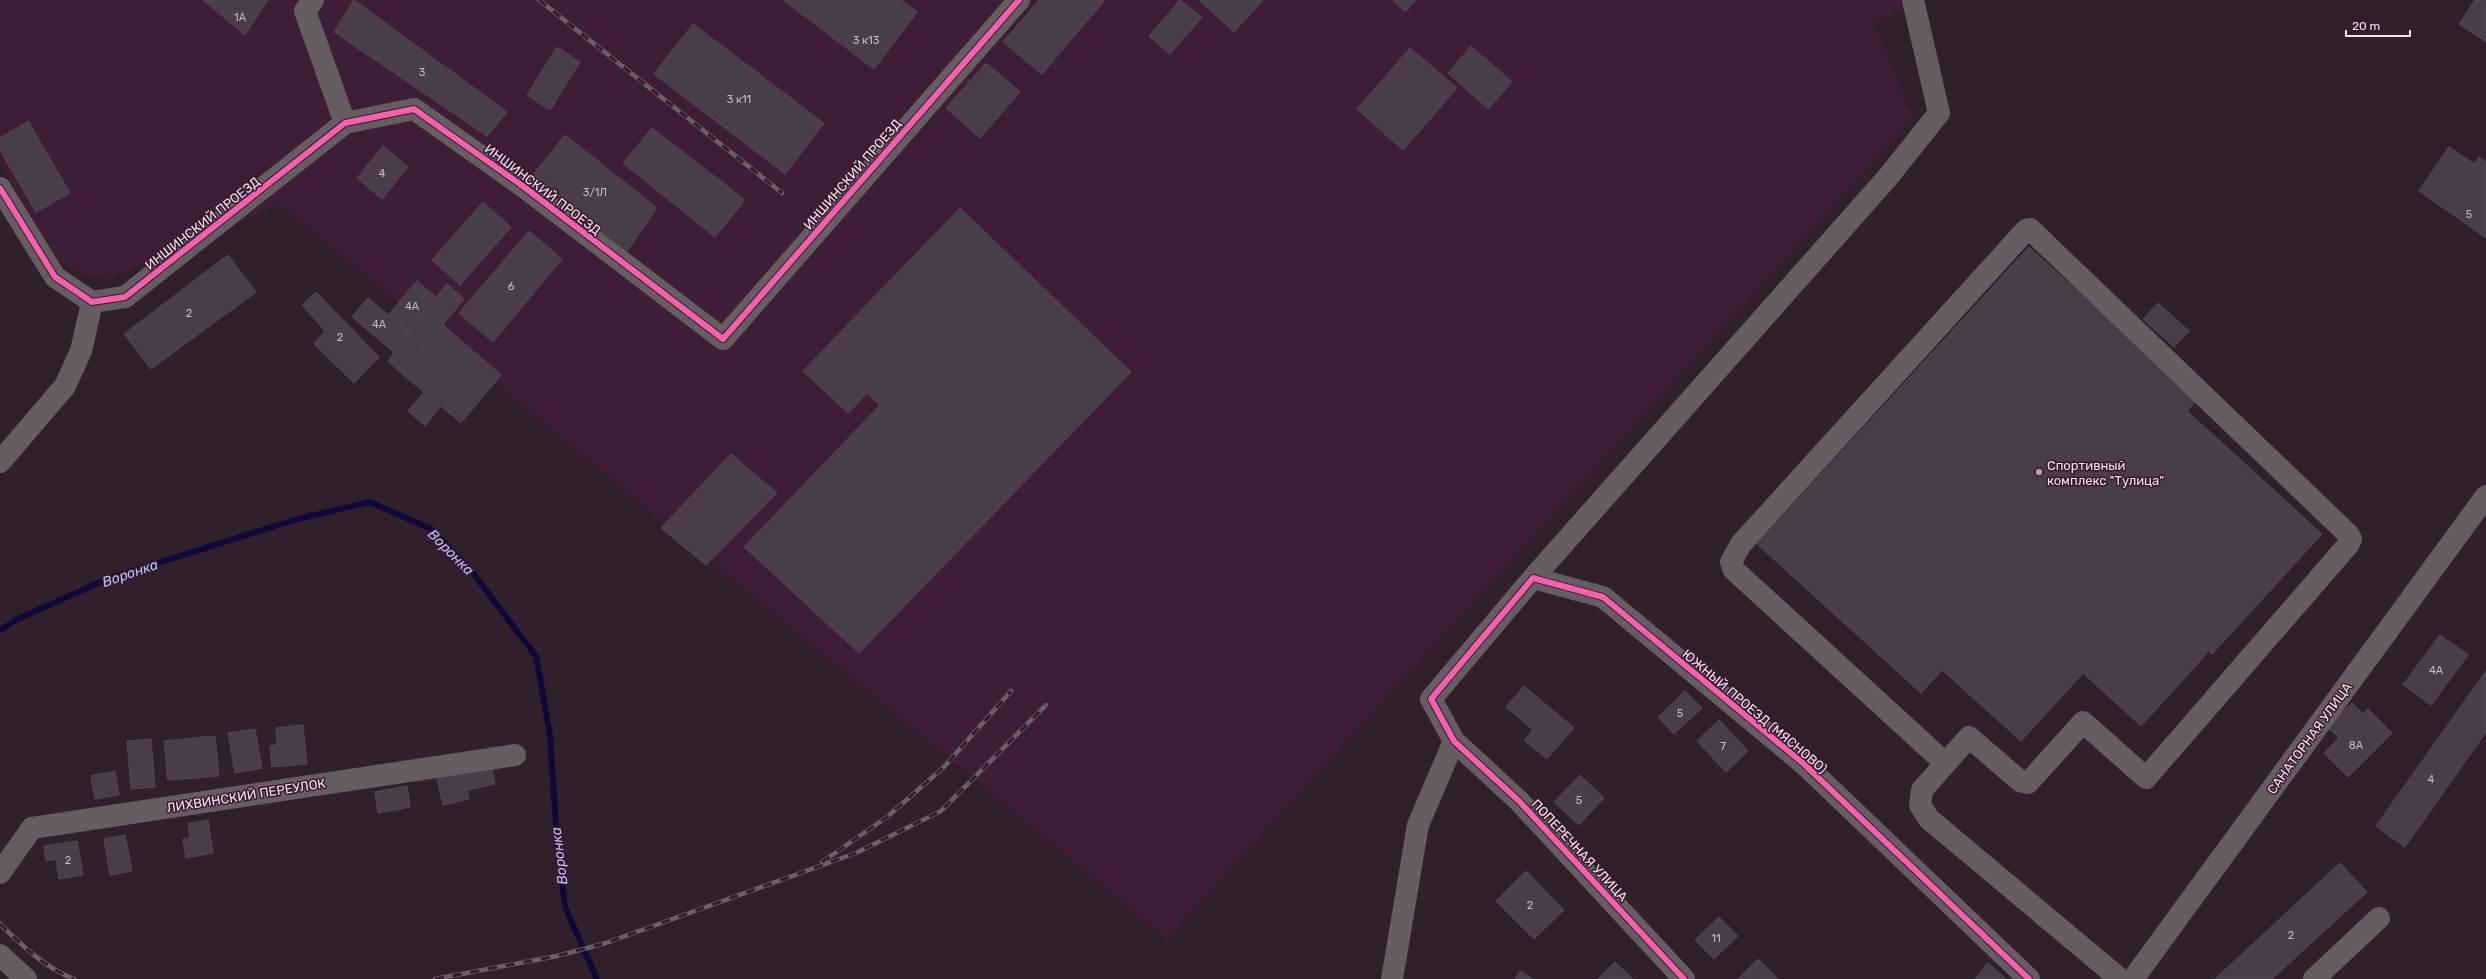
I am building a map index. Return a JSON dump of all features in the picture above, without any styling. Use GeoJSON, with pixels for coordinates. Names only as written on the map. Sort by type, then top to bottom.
{"type":"FeatureCollection","features":[{"type":"Feature","properties":{"kind":"street"},"geometry":{"type":"LineString","coordinates":[[313,0],[305,11],[345,123]]}},
{"type":"Feature","properties":{"kind":"street","name":"ИНШИНСКИЙ ПРОЕЗД"},"geometry":{"type":"LineString","coordinates":[[92,302],[125,297],[345,123],[414,109],[524,187],[723,340],[1019,0]]}},
{"type":"Feature","properties":{"kind":"street"},"geometry":{"type":"LineString","coordinates":[[1533,578],[1888,177],[1939,113],[1913,0]]}},
{"type":"Feature","properties":{"kind":"street"},"geometry":{"type":"LineString","coordinates":[[0,188],[56,277],[92,302],[81,351],[65,386],[0,462]]}},
{"type":"Feature","properties":{"kind":"street"},"geometry":{"type":"LineString","coordinates":[[1944,762],[1734,570],[1731,562],[1741,544],[2025,230],[2030,229],[2351,539],[2146,778],[2082,722],[2028,783],[2020,781],[1970,737],[1944,762],[1922,790],[1920,805],[1923,812],[2120,979]]}},
{"type":"Feature","properties":{"kind":"street","name":"САНАТОРНАЯ УЛИЦА"},"geometry":{"type":"LineString","coordinates":[[2133,979],[2486,496]]}},
{"type":"Feature","properties":{"kind":"street","name":"ПОПЕРЕЧНАЯ УЛИЦА"},"geometry":{"type":"LineString","coordinates":[[1533,578],[1431,699],[1454,741],[1519,801],[1684,979]]}},
{"type":"Feature","properties":{"kind":"street","name":"ЮЖНЫЙ ПРОЕЗД (МЯСНОВО)"},"geometry":{"type":"LineString","coordinates":[[1533,578],[1603,597],[1804,764],[2029,979]]}},
{"type":"Feature","properties":{"kind":"street"},"geometry":{"type":"LineString","coordinates":[[1392,979],[1418,825],[1454,741]]}},
{"type":"Feature","properties":{"kind":"street","name":"ЛИХВИНСКИЙ ПЕРЕУЛОК"},"geometry":{"type":"LineString","coordinates":[[0,873],[32,828],[516,755]]}},
{"type":"Feature","properties":{"kind":"street"},"geometry":{"type":"LineString","coordinates":[[2314,979],[2379,918]]}},
{"type":"Feature","properties":{"kind":"street"},"geometry":{"type":"LineString","coordinates":[[0,955],[26,979]]}},
{"type":"Feature","properties":{"kind":"shaded area"},"geometry":{"type":"Polygon","coordinates":[[[0,0],[1928,0],[1874,23],[1914,118],[1167,939],[279,204],[111,278],[84,276],[54,257],[0,165],[0,0]]]}},
{"type":"Feature","properties":{"kind":"building"},"geometry":{"type":"Polygon","coordinates":[[[203,0],[268,0],[245,35],[203,0]]]}},
{"type":"Feature","properties":{"kind":"building"},"geometry":{"type":"Polygon","coordinates":[[[354,0],[507,112],[487,136],[334,32],[354,0]]]}},
{"type":"Feature","properties":{"kind":"building"},"geometry":{"type":"Polygon","coordinates":[[[783,0],[901,0],[917,12],[874,69],[783,0]]]}},
{"type":"Feature","properties":{"kind":"building"},"geometry":{"type":"Polygon","coordinates":[[[1039,0],[1105,0],[1042,74],[1003,42],[1039,0]]]}},
{"type":"Feature","properties":{"kind":"building"},"geometry":{"type":"Polygon","coordinates":[[[1180,0],[1202,17],[1170,54],[1149,36],[1180,0]]]}},
{"type":"Feature","properties":{"kind":"building"},"geometry":{"type":"Polygon","coordinates":[[[1199,0],[1263,0],[1234,32],[1199,0]]]}},
{"type":"Feature","properties":{"kind":"building"},"geometry":{"type":"Polygon","coordinates":[[[1393,0],[1416,0],[1405,12],[1393,0]]]}},
{"type":"Feature","properties":{"kind":"building"},"geometry":{"type":"Polygon","coordinates":[[[2475,0],[2486,0],[2486,42],[2459,24],[2475,0]]]}},
{"type":"Feature","properties":{"kind":"building"},"geometry":{"type":"Polygon","coordinates":[[[693,24],[824,123],[785,174],[654,74],[693,24]]]}},
{"type":"Feature","properties":{"kind":"building"},"geometry":{"type":"Polygon","coordinates":[[[1471,46],[1512,82],[1488,109],[1448,73],[1471,46]]]}},
{"type":"Feature","properties":{"kind":"building"},"geometry":{"type":"Polygon","coordinates":[[[557,47],[580,62],[550,110],[527,95],[557,47]]]}},
{"type":"Feature","properties":{"kind":"building"},"geometry":{"type":"Polygon","coordinates":[[[1410,48],[1457,88],[1403,150],[1357,109],[1410,48]]]}},
{"type":"Feature","properties":{"kind":"building"},"geometry":{"type":"Polygon","coordinates":[[[986,63],[1020,92],[980,138],[946,108],[986,63]]]}},
{"type":"Feature","properties":{"kind":"building"},"geometry":{"type":"Polygon","coordinates":[[[28,121],[70,193],[36,212],[0,150],[0,138],[28,121]]]}},
{"type":"Feature","properties":{"kind":"building"},"geometry":{"type":"Polygon","coordinates":[[[652,128],[745,200],[715,237],[623,163],[652,128]]]}},
{"type":"Feature","properties":{"kind":"building"},"geometry":{"type":"Polygon","coordinates":[[[565,135],[657,208],[627,251],[532,176],[565,135]]]}},
{"type":"Feature","properties":{"kind":"building"},"geometry":{"type":"Polygon","coordinates":[[[383,146],[408,167],[382,199],[357,178],[383,146]]]}},
{"type":"Feature","properties":{"kind":"building"},"geometry":{"type":"Polygon","coordinates":[[[2449,147],[2474,164],[2479,157],[2486,162],[2486,238],[2419,191],[2449,147]]]}},
{"type":"Feature","properties":{"kind":"building"},"geometry":{"type":"Polygon","coordinates":[[[483,202],[511,227],[460,285],[432,260],[483,202]]]}},
{"type":"Feature","properties":{"kind":"building"},"geometry":{"type":"Polygon","coordinates":[[[960,208],[1131,372],[859,653],[744,547],[880,405],[867,393],[848,413],[803,371],[960,208]]]}},
{"type":"Feature","properties":{"kind":"building"},"geometry":{"type":"Polygon","coordinates":[[[529,231],[562,259],[493,342],[459,313],[529,231]]]}},
{"type":"Feature","properties":{"kind":"building","name":"Спортивный комплекс \"Тулица\""},"geometry":{"type":"Polygon","coordinates":[[[2029,247],[2197,400],[2187,411],[2322,534],[2212,654],[2209,651],[2141,726],[2083,673],[2021,741],[1942,670],[1921,693],[1757,544],[2029,247]]]}},
{"type":"Feature","properties":{"kind":"building"},"geometry":{"type":"Polygon","coordinates":[[[228,255],[256,292],[151,369],[124,334],[228,255]]]}},
{"type":"Feature","properties":{"kind":"building"},"geometry":{"type":"Polygon","coordinates":[[[417,281],[436,297],[407,331],[388,315],[417,281]]]}},
{"type":"Feature","properties":{"kind":"building"},"geometry":{"type":"Polygon","coordinates":[[[447,284],[464,299],[425,346],[407,331],[447,284]]]}},
{"type":"Feature","properties":{"kind":"building"},"geometry":{"type":"Polygon","coordinates":[[[316,292],[379,357],[354,383],[314,344],[325,331],[302,305],[316,292]]]}},
{"type":"Feature","properties":{"kind":"building"},"geometry":{"type":"Polygon","coordinates":[[[368,298],[407,331],[391,350],[352,317],[368,298]]]}},
{"type":"Feature","properties":{"kind":"building"},"geometry":{"type":"Polygon","coordinates":[[[2158,303],[2189,331],[2174,347],[2143,319],[2158,303]]]}},
{"type":"Feature","properties":{"kind":"building"},"geometry":{"type":"Polygon","coordinates":[[[443,325],[501,375],[461,423],[441,406],[425,426],[408,411],[424,392],[402,374],[443,325]]]}},
{"type":"Feature","properties":{"kind":"building"},"geometry":{"type":"Polygon","coordinates":[[[407,331],[425,346],[402,374],[388,361],[394,353],[391,350],[407,331]]]}},
{"type":"Feature","properties":{"kind":"building"},"geometry":{"type":"Polygon","coordinates":[[[731,454],[777,493],[706,565],[661,528],[731,454]]]}},
{"type":"Feature","properties":{"kind":"building"},"geometry":{"type":"Polygon","coordinates":[[[2440,635],[2468,655],[2431,705],[2403,685],[2440,635]]]}},
{"type":"Feature","properties":{"kind":"building"},"geometry":{"type":"Polygon","coordinates":[[[2486,671],[2486,732],[2405,847],[2376,826],[2486,671]]]}},
{"type":"Feature","properties":{"kind":"building"},"geometry":{"type":"Polygon","coordinates":[[[1524,686],[1574,728],[1547,759],[1524,740],[1533,730],[1506,707],[1524,686]]]}},
{"type":"Feature","properties":{"kind":"building"},"geometry":{"type":"Polygon","coordinates":[[[1685,691],[1702,708],[1674,734],[1658,717],[1685,691]]]}},
{"type":"Feature","properties":{"kind":"building"},"geometry":{"type":"Polygon","coordinates":[[[2352,703],[2363,714],[2368,709],[2392,733],[2348,777],[2324,753],[2339,738],[2328,727],[2352,703]]]}},
{"type":"Feature","properties":{"kind":"building"},"geometry":{"type":"Polygon","coordinates":[[[1719,720],[1748,751],[1726,772],[1697,741],[1719,720]]]}},
{"type":"Feature","properties":{"kind":"building"},"geometry":{"type":"Polygon","coordinates":[[[303,725],[307,764],[272,767],[270,746],[277,745],[276,728],[303,725]]]}},
{"type":"Feature","properties":{"kind":"building"},"geometry":{"type":"Polygon","coordinates":[[[255,729],[262,768],[235,773],[228,733],[255,729]]]}},
{"type":"Feature","properties":{"kind":"building"},"geometry":{"type":"Polygon","coordinates":[[[215,736],[219,776],[168,780],[164,741],[215,736]]]}},
{"type":"Feature","properties":{"kind":"building"},"geometry":{"type":"Polygon","coordinates":[[[151,739],[155,787],[131,789],[127,741],[151,739]]]}},
{"type":"Feature","properties":{"kind":"building"},"geometry":{"type":"Polygon","coordinates":[[[491,765],[495,784],[467,790],[469,799],[443,805],[437,778],[491,765]]]}},
{"type":"Feature","properties":{"kind":"building"},"geometry":{"type":"Polygon","coordinates":[[[115,771],[119,795],[95,799],[91,776],[115,771]]]}},
{"type":"Feature","properties":{"kind":"building"},"geometry":{"type":"Polygon","coordinates":[[[1580,775],[1604,798],[1579,825],[1554,802],[1580,775]]]}},
{"type":"Feature","properties":{"kind":"building"},"geometry":{"type":"Polygon","coordinates":[[[407,786],[410,807],[378,813],[375,792],[407,786]]]}},
{"type":"Feature","properties":{"kind":"building"},"geometry":{"type":"Polygon","coordinates":[[[208,820],[213,853],[186,858],[183,839],[190,838],[188,824],[208,820]]]}},
{"type":"Feature","properties":{"kind":"building"},"geometry":{"type":"Polygon","coordinates":[[[125,835],[132,871],[110,875],[104,839],[125,835]]]}},
{"type":"Feature","properties":{"kind":"building"},"geometry":{"type":"Polygon","coordinates":[[[77,841],[83,875],[59,879],[56,859],[46,861],[44,846],[77,841]]]}},
{"type":"Feature","properties":{"kind":"building"},"geometry":{"type":"Polygon","coordinates":[[[2340,863],[2367,892],[2272,979],[2215,979],[2340,863]]]}},
{"type":"Feature","properties":{"kind":"building"},"geometry":{"type":"Polygon","coordinates":[[[1526,871],[1564,910],[1534,939],[1496,901],[1526,871]]]}},
{"type":"Feature","properties":{"kind":"building"},"geometry":{"type":"Polygon","coordinates":[[[1719,917],[1738,936],[1714,959],[1695,940],[1719,917]]]}},
{"type":"Feature","properties":{"kind":"building"},"geometry":{"type":"Polygon","coordinates":[[[1758,959],[1777,978],[1738,979],[1758,959]]]}},
{"type":"Feature","properties":{"kind":"building"},"geometry":{"type":"Polygon","coordinates":[[[1615,962],[1633,979],[1598,979],[1615,962]]]}},
{"type":"Feature","properties":{"kind":"building"},"geometry":{"type":"Polygon","coordinates":[[[1988,963],[2006,979],[1975,979],[1988,963]]]}},
{"type":"Feature","properties":{"kind":"building"},"geometry":{"type":"Polygon","coordinates":[[[1520,971],[1533,979],[1515,979],[1520,971]]]}},
{"type":"Feature","properties":{"kind":"waterway","name":"Воронка"},"geometry":{"type":"LineString","coordinates":[[0,630],[18,619],[107,579],[294,520],[370,502],[431,529],[473,573],[536,656],[550,735],[556,825],[565,907],[597,979]]}},
{"type":"Feature","properties":{"kind":"railway"},"geometry":{"type":"LineString","coordinates":[[539,0],[782,193]]}},
{"type":"Feature","properties":{"kind":"railway"},"geometry":{"type":"LineString","coordinates":[[822,862],[887,817],[944,767],[1011,691]]}},
{"type":"Feature","properties":{"kind":"railway"},"geometry":{"type":"LineString","coordinates":[[435,979],[557,956],[606,943],[856,853],[941,811],[1046,705]]}},
{"type":"Feature","properties":{"kind":"railway"},"geometry":{"type":"LineString","coordinates":[[0,924],[25,948],[53,969],[74,979]]}},
{"type":"Feature","properties":{"kind":"cycle path"},"geometry":{"type":"LineString","coordinates":[[0,188],[55,277],[92,302],[125,297],[345,123],[414,109],[524,187],[723,339],[1019,0]]}},
{"type":"Feature","properties":{"kind":"cycle path"},"geometry":{"type":"LineString","coordinates":[[1684,979],[1519,801],[1454,741],[1431,699],[1533,578],[1603,597],[1804,764],[2029,979]]}},
{"type":"Feature","properties":{"kind":"place","name":"Спортивный комплекс \"Тулица\""},"geometry":{"type":"Point","coordinates":[2039,472]}}]}
